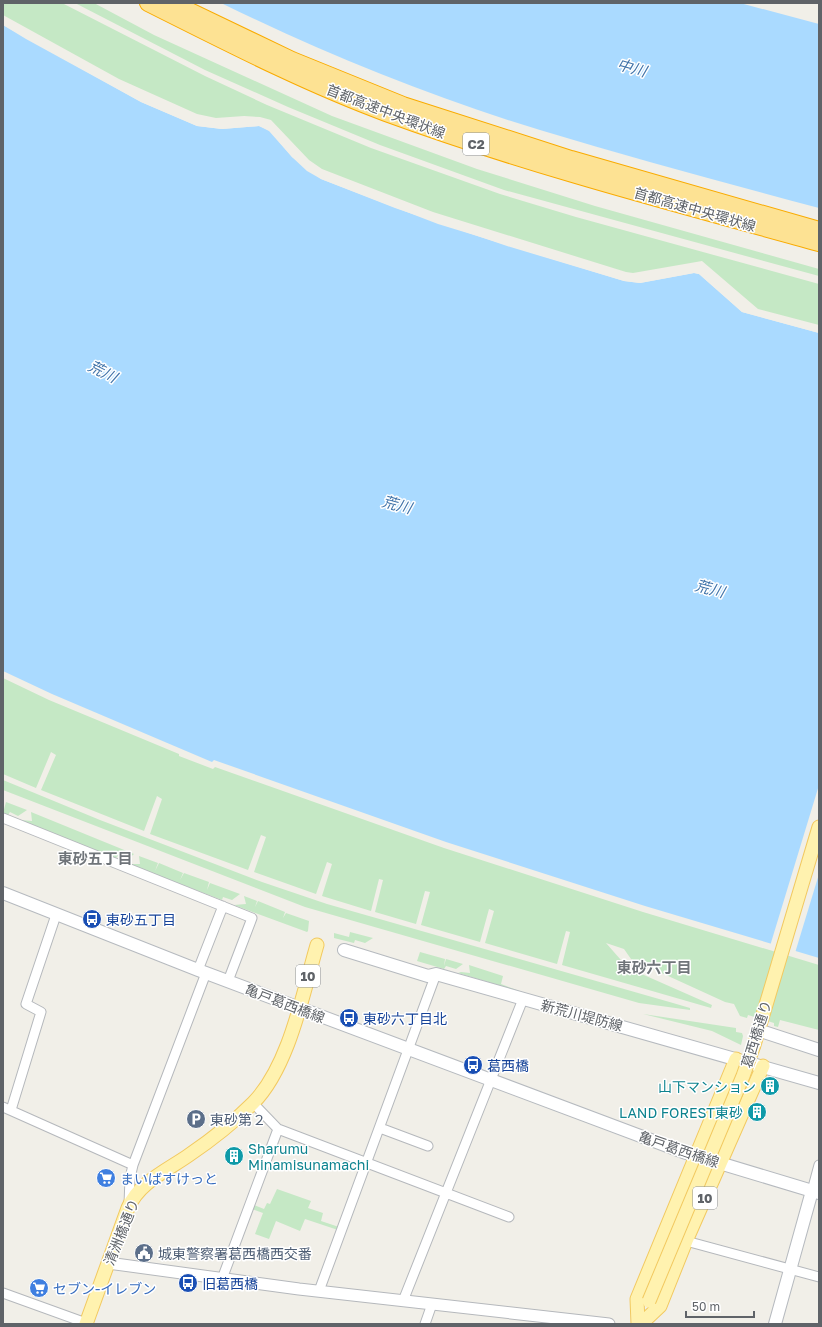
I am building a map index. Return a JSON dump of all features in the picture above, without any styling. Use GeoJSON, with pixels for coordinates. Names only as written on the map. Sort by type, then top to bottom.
{"type":"FeatureCollection","features":[{"type":"Feature","properties":{"kind":"highway","name":"首都高速中央環状線"},"geometry":{"type":"LineString","coordinates":[[148,3],[272,64],[385,112],[531,161],[819,244]]}},
{"type":"Feature","properties":{"kind":"highway","name":"首都高速中央環状線"},"geometry":{"type":"LineString","coordinates":[[174,3],[292,60],[403,105],[571,160],[819,230]]}},
{"type":"Feature","properties":{"kind":"main road","name":"葛西橋通り"},"geometry":{"type":"LineString","coordinates":[[639,1324],[745,1071],[819,827]]}},
{"type":"Feature","properties":{"kind":"main road","name":"亀戸葛西橋線"},"geometry":{"type":"LineString","coordinates":[[3,893],[56,915],[298,1008],[491,1080],[695,1155],[815,1192]]}},
{"type":"Feature","properties":{"kind":"main road","name":"清洲橋通り"},"geometry":{"type":"LineString","coordinates":[[86,1324],[128,1208],[140,1189],[205,1144],[253,1103],[278,1068],[317,944]]}},
{"type":"Feature","properties":{"kind":"main road","name":"新荒川堤防線"},"geometry":{"type":"LineString","coordinates":[[344,950],[428,976],[436,974],[819,1083]]}},
{"type":"Feature","properties":{"kind":"main road"},"geometry":{"type":"LineString","coordinates":[[759,1025],[819,1050]]}},
{"type":"Feature","properties":{"kind":"main road","name":"10"},"geometry":{"type":"LineString","coordinates":[[639,1324],[636,1299],[736,1059]]}},
{"type":"Feature","properties":{"kind":"main road","name":"10"},"geometry":{"type":"LineString","coordinates":[[639,1324],[660,1306],[686,1241],[763,1066]]}},
{"type":"Feature","properties":{"kind":"main road"},"geometry":{"type":"LineString","coordinates":[[775,1324],[790,1269],[815,1192]]}},
{"type":"Feature","properties":{"kind":"street"},"geometry":{"type":"LineString","coordinates":[[3,818],[252,918],[228,981]]}},
{"type":"Feature","properties":{"kind":"street"},"geometry":{"type":"LineString","coordinates":[[128,1208],[130,1178],[133,1165],[202,971],[223,906]]}},
{"type":"Feature","properties":{"kind":"street"},"geometry":{"type":"LineString","coordinates":[[56,915],[26,1004],[41,1012],[7,1109],[133,1165]]}},
{"type":"Feature","properties":{"kind":"street"},"geometry":{"type":"LineString","coordinates":[[319,1292],[436,974]]}},
{"type":"Feature","properties":{"kind":"street"},"geometry":{"type":"LineString","coordinates":[[403,1301],[523,999]]}},
{"type":"Feature","properties":{"kind":"street"},"geometry":{"type":"LineString","coordinates":[[253,1103],[278,1129],[509,1217]]}},
{"type":"Feature","properties":{"kind":"street"},"geometry":{"type":"LineString","coordinates":[[380,1128],[428,1146]]}},
{"type":"Feature","properties":{"kind":"street"},"geometry":{"type":"LineString","coordinates":[[222,1279],[278,1129]]}},
{"type":"Feature","properties":{"kind":"street"},"geometry":{"type":"LineString","coordinates":[[815,1192],[819,1165]]}},
{"type":"Feature","properties":{"kind":"street"},"geometry":{"type":"LineString","coordinates":[[686,1241],[819,1277]]}},
{"type":"Feature","properties":{"kind":"street"},"geometry":{"type":"LineString","coordinates":[[108,1263],[319,1292],[609,1324]]}},
{"type":"Feature","properties":{"kind":"street"},"geometry":{"type":"LineString","coordinates":[[3,1293],[86,1324]]}},
{"type":"Feature","properties":{"kind":"street"},"geometry":{"type":"LineString","coordinates":[[425,1324],[432,1304]]}},
{"type":"Feature","properties":{"kind":"green space"},"geometry":{"type":"Polygon","coordinates":[[[3,3],[62,3],[205,76],[267,105],[371,148],[500,194],[576,217],[819,284],[819,325],[758,309],[702,261],[633,273],[626,272],[433,212],[322,169],[309,160],[271,120],[260,117],[244,116],[216,118],[197,114],[119,79],[3,15],[3,3]]]}},
{"type":"Feature","properties":{"kind":"green space"},"geometry":{"type":"Polygon","coordinates":[[[75,3],[94,3],[154,35],[332,116],[477,169],[595,206],[819,269],[819,276],[504,190],[380,145],[288,107],[205,70],[75,3]]]}},
{"type":"Feature","properties":{"kind":"green space"},"geometry":{"type":"Polygon","coordinates":[[[3,678],[49,700],[179,754],[179,756],[213,769],[215,767],[444,848],[643,912],[819,965],[819,1030],[780,1020],[778,1027],[774,1026],[774,1023],[748,1015],[747,1018],[740,1016],[734,1004],[725,1002],[631,959],[624,949],[606,943],[628,968],[712,1005],[711,1008],[562,965],[570,932],[566,931],[557,964],[485,943],[494,911],[489,909],[480,942],[421,925],[430,892],[425,891],[416,924],[375,912],[383,880],[379,879],[371,911],[322,896],[332,864],[327,862],[316,894],[254,872],[266,837],[261,835],[248,870],[150,834],[162,799],[157,796],[144,831],[41,790],[56,755],[51,752],[36,788],[3,774],[3,678]]]}},
{"type":"Feature","properties":{"kind":"green space"},"geometry":{"type":"Polygon","coordinates":[[[3,780],[100,820],[262,882],[327,904],[673,1003],[690,1008],[690,1010],[639,1003],[305,907],[3,790],[3,780]]]}},
{"type":"Feature","properties":{"kind":"green space"},"geometry":{"type":"Polygon","coordinates":[[[6,802],[27,810],[18,816],[10,812],[8,815],[3,813],[6,802]]]}},
{"type":"Feature","properties":{"kind":"green space"},"geometry":{"type":"Polygon","coordinates":[[[31,812],[134,854],[127,860],[117,856],[116,859],[21,820],[32,821],[31,812]]]}},
{"type":"Feature","properties":{"kind":"green space"},"geometry":{"type":"Polygon","coordinates":[[[139,856],[158,863],[155,871],[159,863],[183,873],[180,880],[184,873],[209,882],[207,890],[210,883],[240,894],[232,900],[223,897],[222,900],[128,864],[140,864],[139,856]]]}},
{"type":"Feature","properties":{"kind":"green space"},"geometry":{"type":"Polygon","coordinates":[[[244,896],[257,901],[255,907],[258,901],[285,912],[283,918],[286,913],[309,921],[308,931],[307,932],[234,905],[246,904],[244,896]]]}},
{"type":"Feature","properties":{"kind":"green space"},"geometry":{"type":"Polygon","coordinates":[[[350,932],[373,938],[365,943],[355,940],[354,943],[334,938],[334,933],[349,937],[350,932]]]}},
{"type":"Feature","properties":{"kind":"green space"},"geometry":{"type":"Polygon","coordinates":[[[420,952],[445,959],[444,966],[446,959],[463,964],[456,969],[446,966],[444,969],[417,961],[420,952]]]}},
{"type":"Feature","properties":{"kind":"green space"},"geometry":{"type":"Polygon","coordinates":[[[469,965],[503,976],[501,984],[525,993],[458,973],[470,973],[469,965]]]}},
{"type":"Feature","properties":{"kind":"green space"},"geometry":{"type":"Polygon","coordinates":[[[643,1014],[736,1028],[736,1032],[742,1033],[743,1036],[741,1045],[712,1031],[643,1014]]]}},
{"type":"Feature","properties":{"kind":"green space"},"geometry":{"type":"Polygon","coordinates":[[[277,1189],[311,1201],[308,1208],[323,1213],[321,1221],[339,1227],[338,1230],[305,1219],[300,1231],[276,1221],[269,1239],[255,1234],[263,1213],[252,1209],[254,1205],[264,1209],[267,1203],[270,1204],[277,1189]]]}},
{"type":"Feature","properties":{"kind":"water","name":"中川"},"geometry":{"type":"Polygon","coordinates":[[[221,3],[740,3],[819,24],[819,208],[679,170],[499,117],[378,73],[221,3]]]}},
{"type":"Feature","properties":{"kind":"water","name":"荒川"},"geometry":{"type":"Polygon","coordinates":[[[3,25],[141,102],[197,126],[222,129],[259,126],[269,131],[292,157],[321,179],[438,224],[624,281],[640,283],[694,273],[699,274],[742,312],[819,333],[819,958],[645,906],[446,842],[214,760],[212,762],[52,694],[3,671],[3,25]]]}},
{"type":"Feature","properties":{"kind":"pier"},"geometry":{"type":"Polygon","coordinates":[[[3,23],[142,100],[197,124],[222,127],[259,124],[265,126],[271,129],[293,156],[321,177],[396,206],[508,244],[624,279],[640,281],[694,271],[699,272],[743,310],[819,331],[819,333],[742,312],[699,274],[694,273],[640,283],[624,281],[507,246],[395,208],[321,179],[307,171],[292,157],[270,131],[264,128],[259,126],[222,129],[197,126],[141,102],[26,39],[3,25],[3,23]]]}},
{"type":"Feature","properties":{"kind":"pier"},"geometry":{"type":"Polygon","coordinates":[[[819,785],[819,874],[795,953],[770,946],[819,785]]]}},
{"type":"Feature","properties":{"kind":"place","name":"東砂五丁目"},"geometry":{"type":"Point","coordinates":[92,919]}},
{"type":"Feature","properties":{"kind":"place","name":"東砂六丁目北"},"geometry":{"type":"Point","coordinates":[349,1018]}},
{"type":"Feature","properties":{"kind":"place","name":"葛西橋"},"geometry":{"type":"Point","coordinates":[473,1065]}},
{"type":"Feature","properties":{"kind":"place","name":"山下マンション"},"geometry":{"type":"Point","coordinates":[770,1086]}},
{"type":"Feature","properties":{"kind":"place","name":"LAND FOREST東砂"},"geometry":{"type":"Point","coordinates":[757,1112]}},
{"type":"Feature","properties":{"kind":"place","name":"東砂第２"},"geometry":{"type":"Point","coordinates":[196,1119]}},
{"type":"Feature","properties":{"kind":"place","name":"Sharumu Minamisunamachi"},"geometry":{"type":"Point","coordinates":[234,1156]}},
{"type":"Feature","properties":{"kind":"place","name":"まいばすけっと"},"geometry":{"type":"Point","coordinates":[106,1178]}},
{"type":"Feature","properties":{"kind":"place","name":"城東警察署葛西橋西交番"},"geometry":{"type":"Point","coordinates":[144,1253]}},
{"type":"Feature","properties":{"kind":"place","name":"旧葛西橋"},"geometry":{"type":"Point","coordinates":[188,1283]}},
{"type":"Feature","properties":{"kind":"place","name":"セブン-イレブン"},"geometry":{"type":"Point","coordinates":[39,1288]}},
{"type":"Feature","properties":{"kind":"district","name":"東砂五丁目"},"geometry":{"type":"Point","coordinates":[95,858]}},
{"type":"Feature","properties":{"kind":"district","name":"東砂六丁目"},"geometry":{"type":"Point","coordinates":[654,967]}}]}
